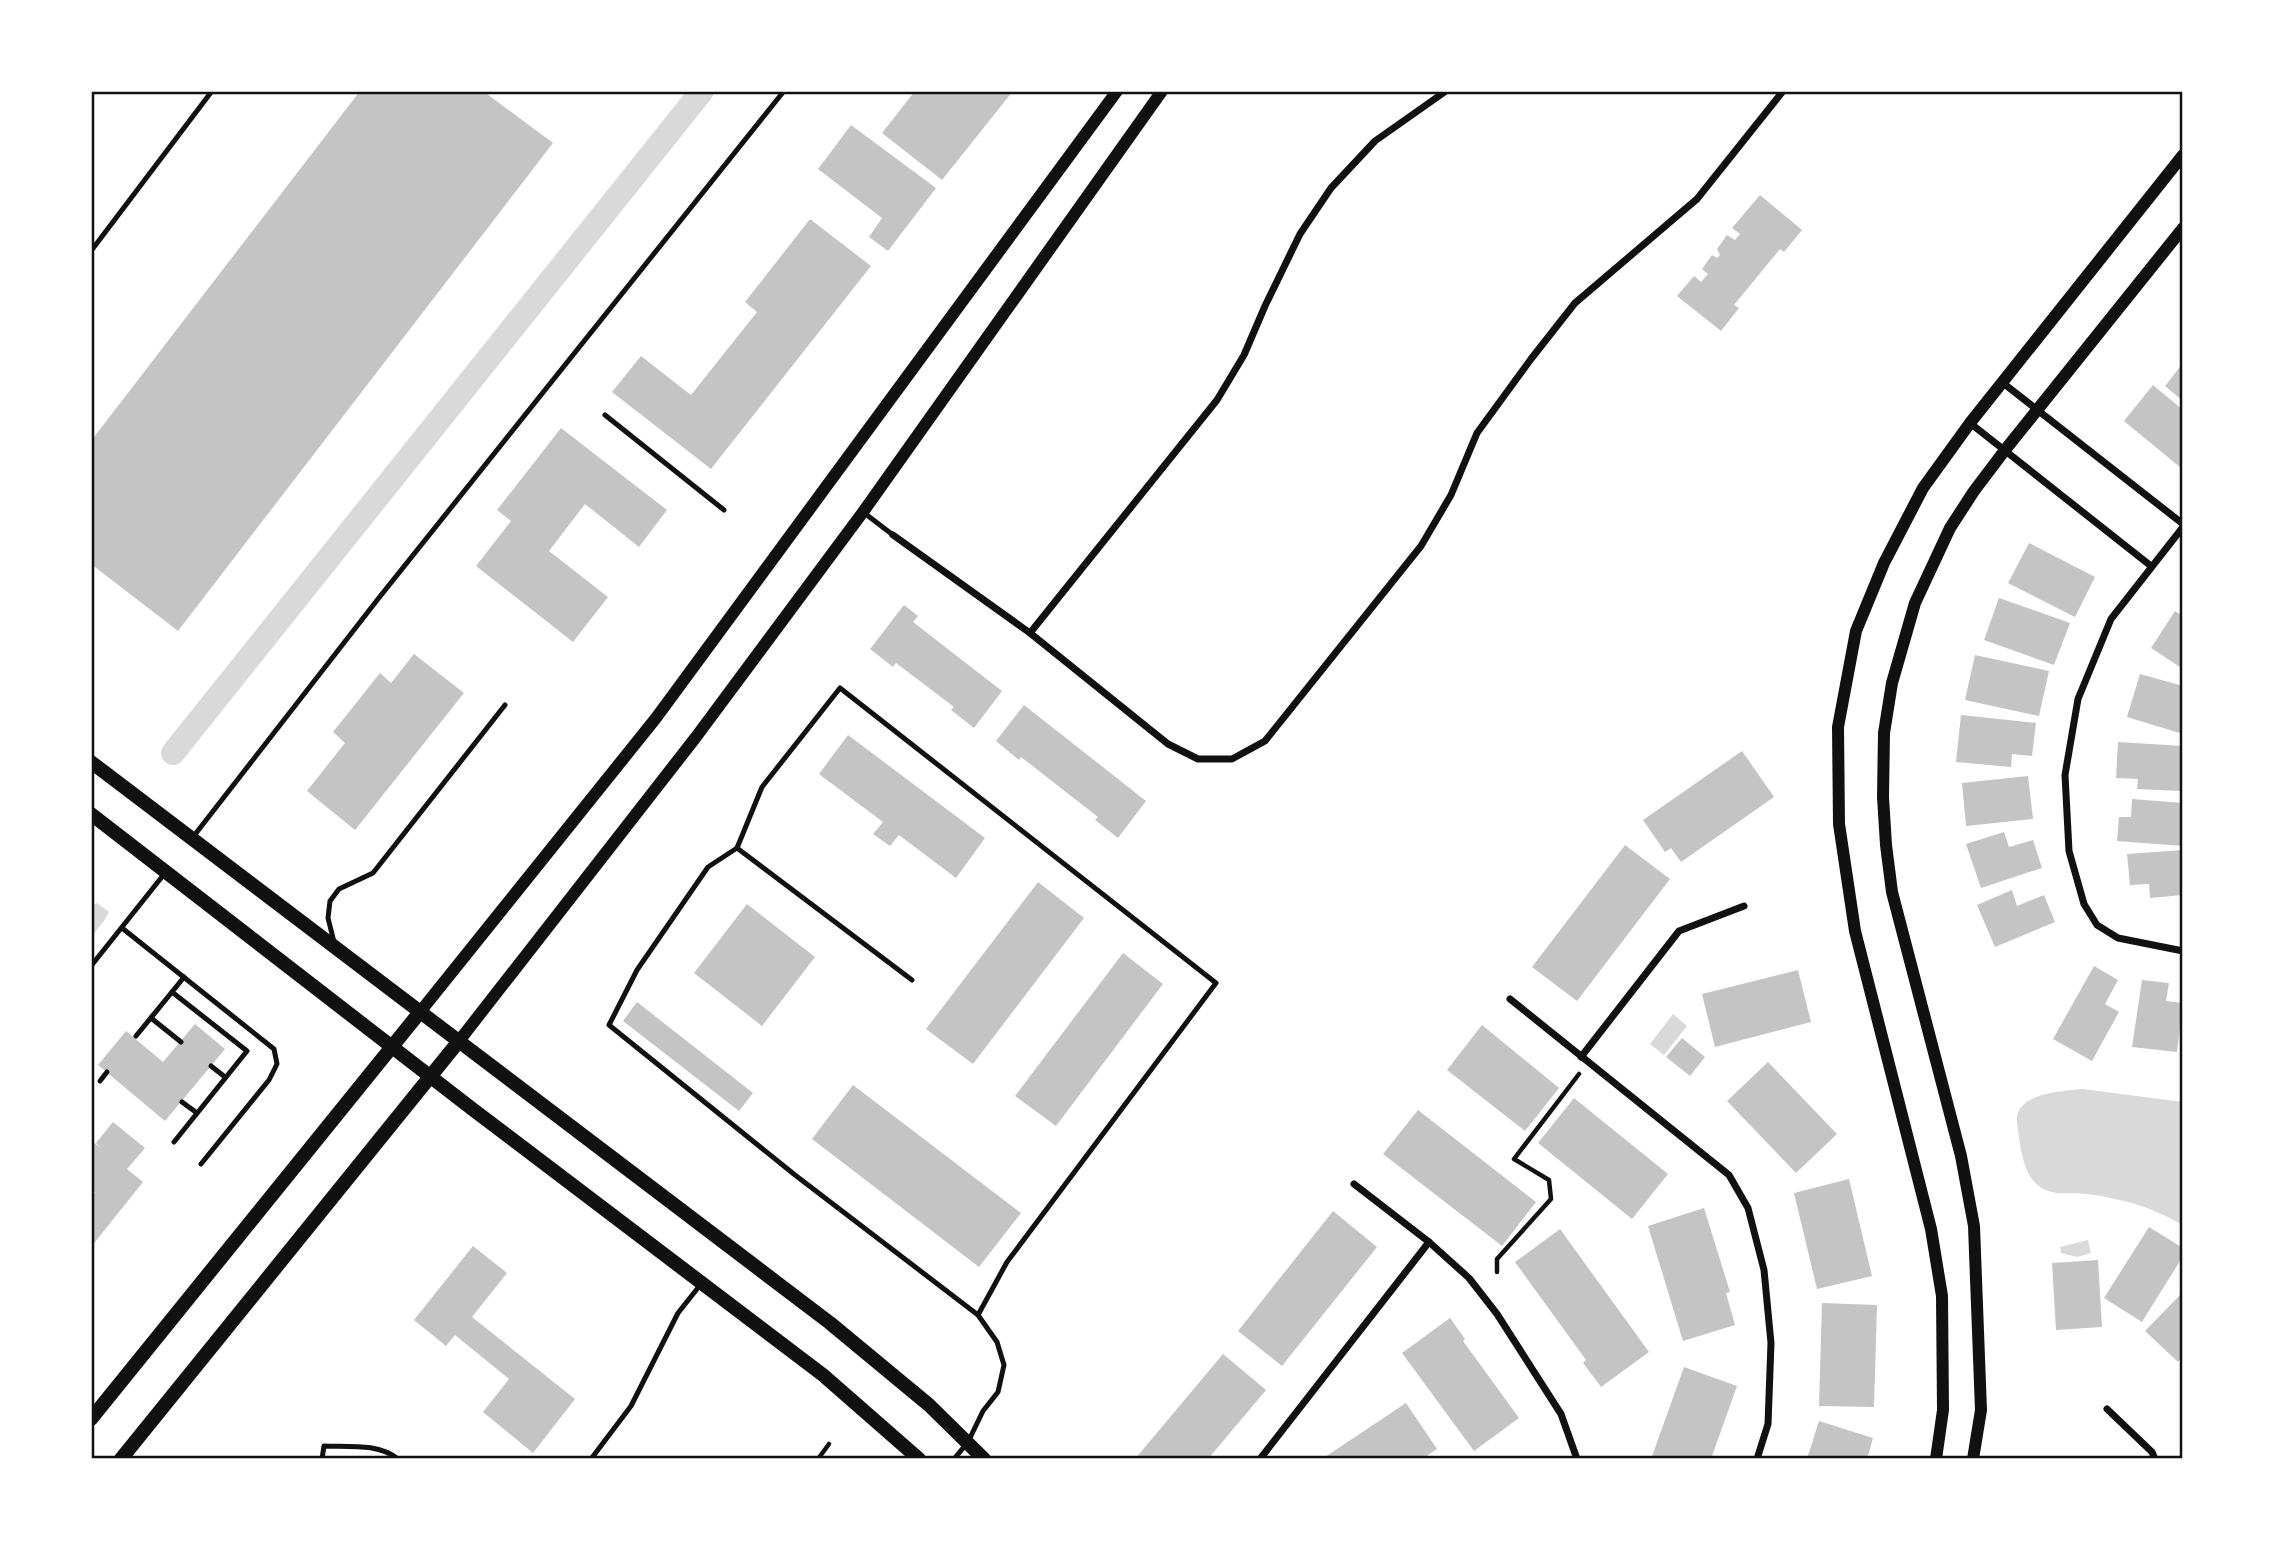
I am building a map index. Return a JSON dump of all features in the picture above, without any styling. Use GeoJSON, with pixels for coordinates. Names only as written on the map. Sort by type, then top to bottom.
{"type":"FeatureCollection","features":[{"type":"Feature","properties":{"kind":"main road"},"geometry":{"type":"LineString","coordinates":[[91,762],[830,1323],[920,1398],[984,1459]]}},
{"type":"Feature","properties":{"kind":"main road"},"geometry":{"type":"LineString","coordinates":[[91,814],[823,1375],[919,1459]]}},
{"type":"Feature","properties":{"kind":"main road"},"geometry":{"type":"LineString","coordinates":[[91,1419],[420,1012]]}},
{"type":"Feature","properties":{"kind":"main road"},"geometry":{"type":"LineString","coordinates":[[121,1459],[459,1041]]}},
{"type":"Feature","properties":{"kind":"street"},"geometry":{"type":"LineString","coordinates":[[420,1012],[656,718],[1117,91]]}},
{"type":"Feature","properties":{"kind":"street"},"geometry":{"type":"LineString","coordinates":[[459,1041],[696,737],[863,512],[1162,91]]}},
{"type":"Feature","properties":{"kind":"street"},"geometry":{"type":"LineString","coordinates":[[1030,633],[1217,400],[1244,355],[1300,234],[1331,188],[1375,141],[1446,91]]}},
{"type":"Feature","properties":{"kind":"street"},"geometry":{"type":"LineString","coordinates":[[893,535],[1030,633],[1168,744],[1198,759],[1232,759],[1265,741],[1421,546],[1451,495],[1477,433],[1567,312],[1697,199],[1783,91]]}},
{"type":"Feature","properties":{"kind":"street"},"geometry":{"type":"LineString","coordinates":[[1936,1459],[1943,1409],[1942,1296],[1931,1229],[1856,931],[1839,824],[1838,727],[1856,631],[1884,563],[1923,488],[1970,422],[2183,155]]}},
{"type":"Feature","properties":{"kind":"street"},"geometry":{"type":"LineString","coordinates":[[1973,1459],[1981,1410],[1974,1226],[1961,1156],[1892,892],[1883,797],[1884,733],[1892,683],[1915,603],[1950,528],[2005,450],[2183,228]]}},
{"type":"Feature","properties":{"kind":"street"},"geometry":{"type":"LineString","coordinates":[[2003,383],[2183,525],[2111,619],[2078,699],[2065,775],[2069,851],[2084,904],[2097,926],[2118,938],[2183,951]]}},
{"type":"Feature","properties":{"kind":"street"},"geometry":{"type":"LineString","coordinates":[[1970,422],[2151,566]]}},
{"type":"Feature","properties":{"kind":"street"},"geometry":{"type":"LineString","coordinates":[[1581,1057],[1679,932],[1744,906]]}},
{"type":"Feature","properties":{"kind":"street"},"geometry":{"type":"LineString","coordinates":[[1510,999],[1729,1175],[1748,1209],[1764,1270],[1771,1343],[1768,1424],[1757,1459]]}},
{"type":"Feature","properties":{"kind":"street"},"geometry":{"type":"LineString","coordinates":[[1354,1184],[1429,1242],[1469,1278],[1497,1314],[1561,1414],[1577,1459]]}},
{"type":"Feature","properties":{"kind":"street"},"geometry":{"type":"LineString","coordinates":[[1260,1459],[1429,1242]]}},
{"type":"Feature","properties":{"kind":"street"},"geometry":{"type":"LineString","coordinates":[[2107,1409],[2152,1452],[2155,1459]]}},
{"type":"Feature","properties":{"kind":"lane"},"geometry":{"type":"LineString","coordinates":[[91,251],[212,91]]}},
{"type":"Feature","properties":{"kind":"lane"},"geometry":{"type":"LineString","coordinates":[[192,838],[378,599],[784,91]]}},
{"type":"Feature","properties":{"kind":"lane"},"geometry":{"type":"LineString","coordinates":[[605,415],[724,510]]}},
{"type":"Feature","properties":{"kind":"lane"},"geometry":{"type":"LineString","coordinates":[[863,512],[893,535]]}},
{"type":"Feature","properties":{"kind":"lane"},"geometry":{"type":"LineString","coordinates":[[954,1459],[968,1442],[983,1411],[998,1392],[1004,1365],[997,1342],[978,1315],[795,1175],[609,1025],[637,970],[708,867],[737,848],[762,787],[840,688],[1216,984],[1007,1262],[978,1315]]}},
{"type":"Feature","properties":{"kind":"lane"},"geometry":{"type":"LineString","coordinates":[[335,947],[328,918],[330,901],[339,889],[373,873],[505,705]]}},
{"type":"Feature","properties":{"kind":"lane"},"geometry":{"type":"LineString","coordinates":[[737,848],[912,980]]}},
{"type":"Feature","properties":{"kind":"lane"},"geometry":{"type":"LineString","coordinates":[[91,967],[166,872]]}},
{"type":"Feature","properties":{"kind":"lane"},"geometry":{"type":"LineString","coordinates":[[122,928],[274,1049],[277,1064],[270,1080],[201,1164]]}},
{"type":"Feature","properties":{"kind":"lane"},"geometry":{"type":"LineString","coordinates":[[136,1036],[184,977]]}},
{"type":"Feature","properties":{"kind":"lane"},"geometry":{"type":"LineString","coordinates":[[172,992],[247,1051],[174,1142]]}},
{"type":"Feature","properties":{"kind":"lane"},"geometry":{"type":"LineString","coordinates":[[151,1018],[181,1042]]}},
{"type":"Feature","properties":{"kind":"lane"},"geometry":{"type":"LineString","coordinates":[[211,1066],[225,1077]]}},
{"type":"Feature","properties":{"kind":"lane"},"geometry":{"type":"LineString","coordinates":[[100,1081],[107,1072]]}},
{"type":"Feature","properties":{"kind":"lane"},"geometry":{"type":"LineString","coordinates":[[182,1102],[197,1114]]}},
{"type":"Feature","properties":{"kind":"lane"},"geometry":{"type":"LineString","coordinates":[[591,1459],[631,1406],[678,1313],[701,1284]]}},
{"type":"Feature","properties":{"kind":"lane"},"geometry":{"type":"LineString","coordinates":[[322,1459],[324,1446],[383,1449],[398,1459]]}},
{"type":"Feature","properties":{"kind":"path"},"geometry":{"type":"LineString","coordinates":[[1497,1272],[1497,1259],[1551,1199],[1549,1180],[1514,1158],[1578,1074]]}},
{"type":"Feature","properties":{"kind":"path"},"geometry":{"type":"LineString","coordinates":[[818,1459],[829,1444]]}},
{"type":"Feature","properties":{"kind":"shaded area"},"geometry":{"type":"Polygon","coordinates":[[[97,903],[109,912],[91,937],[91,906],[97,903]]]}},
{"type":"Feature","properties":{"kind":"shaded area"},"geometry":{"type":"Polygon","coordinates":[[[1673,1014],[1687,1026],[1664,1055],[1650,1044],[1673,1014]]]}},
{"type":"Feature","properties":{"kind":"shaded area"},"geometry":{"type":"Polygon","coordinates":[[[2082,1089],[2183,1102],[2183,1225],[2128,1202],[2107,1197],[2050,1192],[2032,1179],[2022,1152],[2018,1112],[2031,1099],[2041,1095],[2082,1089]]]}},
{"type":"Feature","properties":{"kind":"shaded area"},"geometry":{"type":"Polygon","coordinates":[[[2088,1240],[2091,1253],[2077,1257],[2061,1253],[2060,1247],[2088,1240]]]}},
{"type":"Feature","properties":{"kind":"building"},"geometry":{"type":"Polygon","coordinates":[[[360,91],[483,91],[553,143],[178,631],[91,564],[91,441],[360,91]]]}},
{"type":"Feature","properties":{"kind":"building"},"geometry":{"type":"Polygon","coordinates":[[[915,91],[1013,91],[942,180],[882,133],[915,91]]]}},
{"type":"Feature","properties":{"kind":"building"},"geometry":{"type":"Polygon","coordinates":[[[851,125],[936,188],[888,251],[869,237],[882,218],[818,169],[851,125]]]}},
{"type":"Feature","properties":{"kind":"building"},"geometry":{"type":"Polygon","coordinates":[[[1760,195],[1802,230],[1784,252],[1780,249],[1734,305],[1739,308],[1721,331],[1677,296],[1694,276],[1701,282],[1708,274],[1702,269],[1712,255],[1717,258],[1720,255],[1717,249],[1727,235],[1735,240],[1740,234],[1732,228],[1760,195]]]}},
{"type":"Feature","properties":{"kind":"building"},"geometry":{"type":"Polygon","coordinates":[[[810,219],[871,266],[711,469],[612,392],[641,356],[691,395],[757,312],[745,302],[810,219]]]}},
{"type":"Feature","properties":{"kind":"building"},"geometry":{"type":"Polygon","coordinates":[[[2183,363],[2183,401],[2165,386],[2183,363]]]}},
{"type":"Feature","properties":{"kind":"building"},"geometry":{"type":"Polygon","coordinates":[[[2153,385],[2183,410],[2181,468],[2124,421],[2153,385]]]}},
{"type":"Feature","properties":{"kind":"building"},"geometry":{"type":"Polygon","coordinates":[[[561,428],[667,510],[639,547],[585,504],[549,551],[608,597],[573,642],[476,566],[511,521],[497,510],[561,428]]]}},
{"type":"Feature","properties":{"kind":"building"},"geometry":{"type":"Polygon","coordinates":[[[2029,543],[2095,577],[2075,617],[2008,583],[2029,543]]]}},
{"type":"Feature","properties":{"kind":"building"},"geometry":{"type":"Polygon","coordinates":[[[1999,598],[2070,623],[2054,665],[1984,640],[1999,598]]]}},
{"type":"Feature","properties":{"kind":"building"},"geometry":{"type":"Polygon","coordinates":[[[904,605],[918,616],[913,622],[1002,691],[974,728],[951,710],[954,707],[896,663],[893,667],[870,649],[904,605]]]}},
{"type":"Feature","properties":{"kind":"building"},"geometry":{"type":"Polygon","coordinates":[[[2175,611],[2183,616],[2183,669],[2151,648],[2175,611]]]}},
{"type":"Feature","properties":{"kind":"building"},"geometry":{"type":"Polygon","coordinates":[[[414,654],[464,693],[355,830],[307,791],[345,743],[333,732],[380,673],[391,683],[414,654]]]}},
{"type":"Feature","properties":{"kind":"building"},"geometry":{"type":"Polygon","coordinates":[[[1975,655],[2049,671],[2039,716],[1965,700],[1975,655]]]}},
{"type":"Feature","properties":{"kind":"building"},"geometry":{"type":"Polygon","coordinates":[[[2140,674],[2183,686],[2183,734],[2127,717],[2140,674]]]}},
{"type":"Feature","properties":{"kind":"building"},"geometry":{"type":"Polygon","coordinates":[[[1024,705],[1146,801],[1118,838],[1095,820],[1098,817],[1021,757],[1019,760],[996,741],[1024,705]]]}},
{"type":"Feature","properties":{"kind":"building"},"geometry":{"type":"Polygon","coordinates":[[[1961,715],[2036,723],[2032,756],[2012,754],[2011,767],[1956,762],[1961,715]]]}},
{"type":"Feature","properties":{"kind":"building"},"geometry":{"type":"Polygon","coordinates":[[[848,735],[985,838],[956,878],[899,835],[890,846],[873,834],[883,822],[819,774],[848,735]]]}},
{"type":"Feature","properties":{"kind":"building"},"geometry":{"type":"Polygon","coordinates":[[[2118,742],[2183,746],[2181,791],[2137,789],[2138,779],[2116,778],[2118,742]]]}},
{"type":"Feature","properties":{"kind":"building"},"geometry":{"type":"Polygon","coordinates":[[[1742,751],[1774,797],[1681,862],[1671,848],[1665,852],[1643,820],[1742,751]]]}},
{"type":"Feature","properties":{"kind":"building"},"geometry":{"type":"Polygon","coordinates":[[[2028,776],[2033,819],[1966,826],[1962,783],[2028,776]]]}},
{"type":"Feature","properties":{"kind":"building"},"geometry":{"type":"Polygon","coordinates":[[[2132,799],[2183,803],[2183,846],[2117,841],[2119,817],[2131,817],[2132,799]]]}},
{"type":"Feature","properties":{"kind":"building"},"geometry":{"type":"Polygon","coordinates":[[[2004,832],[2009,847],[2033,840],[2042,868],[1981,888],[1966,844],[2004,832]]]}},
{"type":"Feature","properties":{"kind":"building"},"geometry":{"type":"Polygon","coordinates":[[[1625,845],[1670,879],[1577,1001],[1532,967],[1625,845]]]}},
{"type":"Feature","properties":{"kind":"building"},"geometry":{"type":"Polygon","coordinates":[[[2183,850],[2183,895],[2150,898],[2149,884],[2130,885],[2127,854],[2183,850]]]}},
{"type":"Feature","properties":{"kind":"building"},"geometry":{"type":"Polygon","coordinates":[[[1038,882],[1084,918],[973,1064],[926,1029],[1038,882]]]}},
{"type":"Feature","properties":{"kind":"building"},"geometry":{"type":"Polygon","coordinates":[[[2012,890],[2017,906],[2044,895],[2055,922],[1995,947],[1977,905],[2012,890]]]}},
{"type":"Feature","properties":{"kind":"building"},"geometry":{"type":"Polygon","coordinates":[[[747,904],[815,957],[762,1026],[694,973],[747,904]]]}},
{"type":"Feature","properties":{"kind":"building"},"geometry":{"type":"Polygon","coordinates":[[[1123,953],[1163,984],[1056,1126],[1015,1096],[1123,953]]]}},
{"type":"Feature","properties":{"kind":"building"},"geometry":{"type":"Polygon","coordinates":[[[2094,966],[2118,980],[2105,1004],[2119,1012],[2092,1061],[2053,1039],[2094,966]]]}},
{"type":"Feature","properties":{"kind":"building"},"geometry":{"type":"Polygon","coordinates":[[[1798,970],[1811,1022],[1715,1047],[1702,994],[1798,970]]]}},
{"type":"Feature","properties":{"kind":"building"},"geometry":{"type":"Polygon","coordinates":[[[2142,980],[2169,983],[2166,1001],[2183,1003],[2177,1052],[2132,1047],[2142,980]]]}},
{"type":"Feature","properties":{"kind":"building"},"geometry":{"type":"Polygon","coordinates":[[[637,1002],[753,1093],[739,1111],[623,1021],[637,1002]]]}},
{"type":"Feature","properties":{"kind":"building"},"geometry":{"type":"Polygon","coordinates":[[[195,1024],[225,1049],[165,1121],[98,1065],[126,1031],[163,1062],[195,1024]]]}},
{"type":"Feature","properties":{"kind":"building"},"geometry":{"type":"Polygon","coordinates":[[[1482,1025],[1559,1088],[1525,1131],[1447,1070],[1482,1025]]]}},
{"type":"Feature","properties":{"kind":"building"},"geometry":{"type":"Polygon","coordinates":[[[1682,1038],[1705,1057],[1690,1076],[1666,1057],[1682,1038]]]}},
{"type":"Feature","properties":{"kind":"building"},"geometry":{"type":"Polygon","coordinates":[[[1768,1062],[1837,1134],[1796,1173],[1727,1101],[1768,1062]]]}},
{"type":"Feature","properties":{"kind":"building"},"geometry":{"type":"Polygon","coordinates":[[[853,1085],[1021,1213],[979,1267],[812,1139],[853,1085]]]}},
{"type":"Feature","properties":{"kind":"building"},"geometry":{"type":"Polygon","coordinates":[[[1574,1098],[1668,1174],[1632,1219],[1538,1143],[1574,1098]]]}},
{"type":"Feature","properties":{"kind":"building"},"geometry":{"type":"Polygon","coordinates":[[[1418,1110],[1536,1202],[1502,1246],[1383,1154],[1418,1110]]]}},
{"type":"Feature","properties":{"kind":"building"},"geometry":{"type":"Polygon","coordinates":[[[113,1122],[145,1148],[127,1169],[143,1182],[91,1247],[91,1197],[95,1192],[91,1189],[91,1140],[103,1150],[96,1143],[113,1122]]]}},
{"type":"Feature","properties":{"kind":"building"},"geometry":{"type":"Polygon","coordinates":[[[1849,1179],[1872,1276],[1817,1289],[1794,1193],[1849,1179]]]}},
{"type":"Feature","properties":{"kind":"building"},"geometry":{"type":"Polygon","coordinates":[[[1704,1208],[1730,1292],[1726,1293],[1735,1325],[1683,1341],[1648,1226],[1704,1208]]]}},
{"type":"Feature","properties":{"kind":"building"},"geometry":{"type":"Polygon","coordinates":[[[1333,1211],[1377,1247],[1282,1366],[1238,1331],[1333,1211]]]}},
{"type":"Feature","properties":{"kind":"building"},"geometry":{"type":"Polygon","coordinates":[[[2149,1227],[2183,1248],[2183,1256],[2142,1322],[2104,1298],[2149,1227]]]}},
{"type":"Feature","properties":{"kind":"building"},"geometry":{"type":"Polygon","coordinates":[[[1560,1229],[1649,1352],[1601,1387],[1583,1363],[1586,1360],[1515,1262],[1560,1229]]]}},
{"type":"Feature","properties":{"kind":"building"},"geometry":{"type":"Polygon","coordinates":[[[473,1246],[507,1273],[472,1317],[575,1399],[533,1453],[483,1412],[509,1379],[455,1335],[446,1346],[414,1320],[473,1246]]]}},
{"type":"Feature","properties":{"kind":"building"},"geometry":{"type":"Polygon","coordinates":[[[2098,1260],[2102,1327],[2056,1330],[2052,1263],[2098,1260]]]}},
{"type":"Feature","properties":{"kind":"building"},"geometry":{"type":"Polygon","coordinates":[[[2183,1292],[2183,1356],[2178,1362],[2145,1331],[2183,1292]]]}},
{"type":"Feature","properties":{"kind":"building"},"geometry":{"type":"Polygon","coordinates":[[[1822,1303],[1877,1305],[1874,1407],[1819,1406],[1822,1303]]]}},
{"type":"Feature","properties":{"kind":"building"},"geometry":{"type":"Polygon","coordinates":[[[1450,1318],[1465,1339],[1463,1341],[1519,1418],[1474,1451],[1402,1353],[1450,1318]]]}},
{"type":"Feature","properties":{"kind":"building"},"geometry":{"type":"Polygon","coordinates":[[[1223,1354],[1266,1390],[1208,1459],[1135,1459],[1223,1354]]]}},
{"type":"Feature","properties":{"kind":"building"},"geometry":{"type":"Polygon","coordinates":[[[1684,1367],[1737,1386],[1711,1459],[1651,1459],[1684,1367]]]}},
{"type":"Feature","properties":{"kind":"building"},"geometry":{"type":"Polygon","coordinates":[[[1406,1403],[1437,1449],[1422,1459],[1322,1459],[1406,1403]]]}},
{"type":"Feature","properties":{"kind":"building"},"geometry":{"type":"Polygon","coordinates":[[[1819,1421],[1873,1438],[1867,1459],[1807,1459],[1819,1421]]]}},
{"type":"Feature","properties":{"kind":"waterway"},"geometry":{"type":"LineString","coordinates":[[173,753],[702,91]]}}]}
